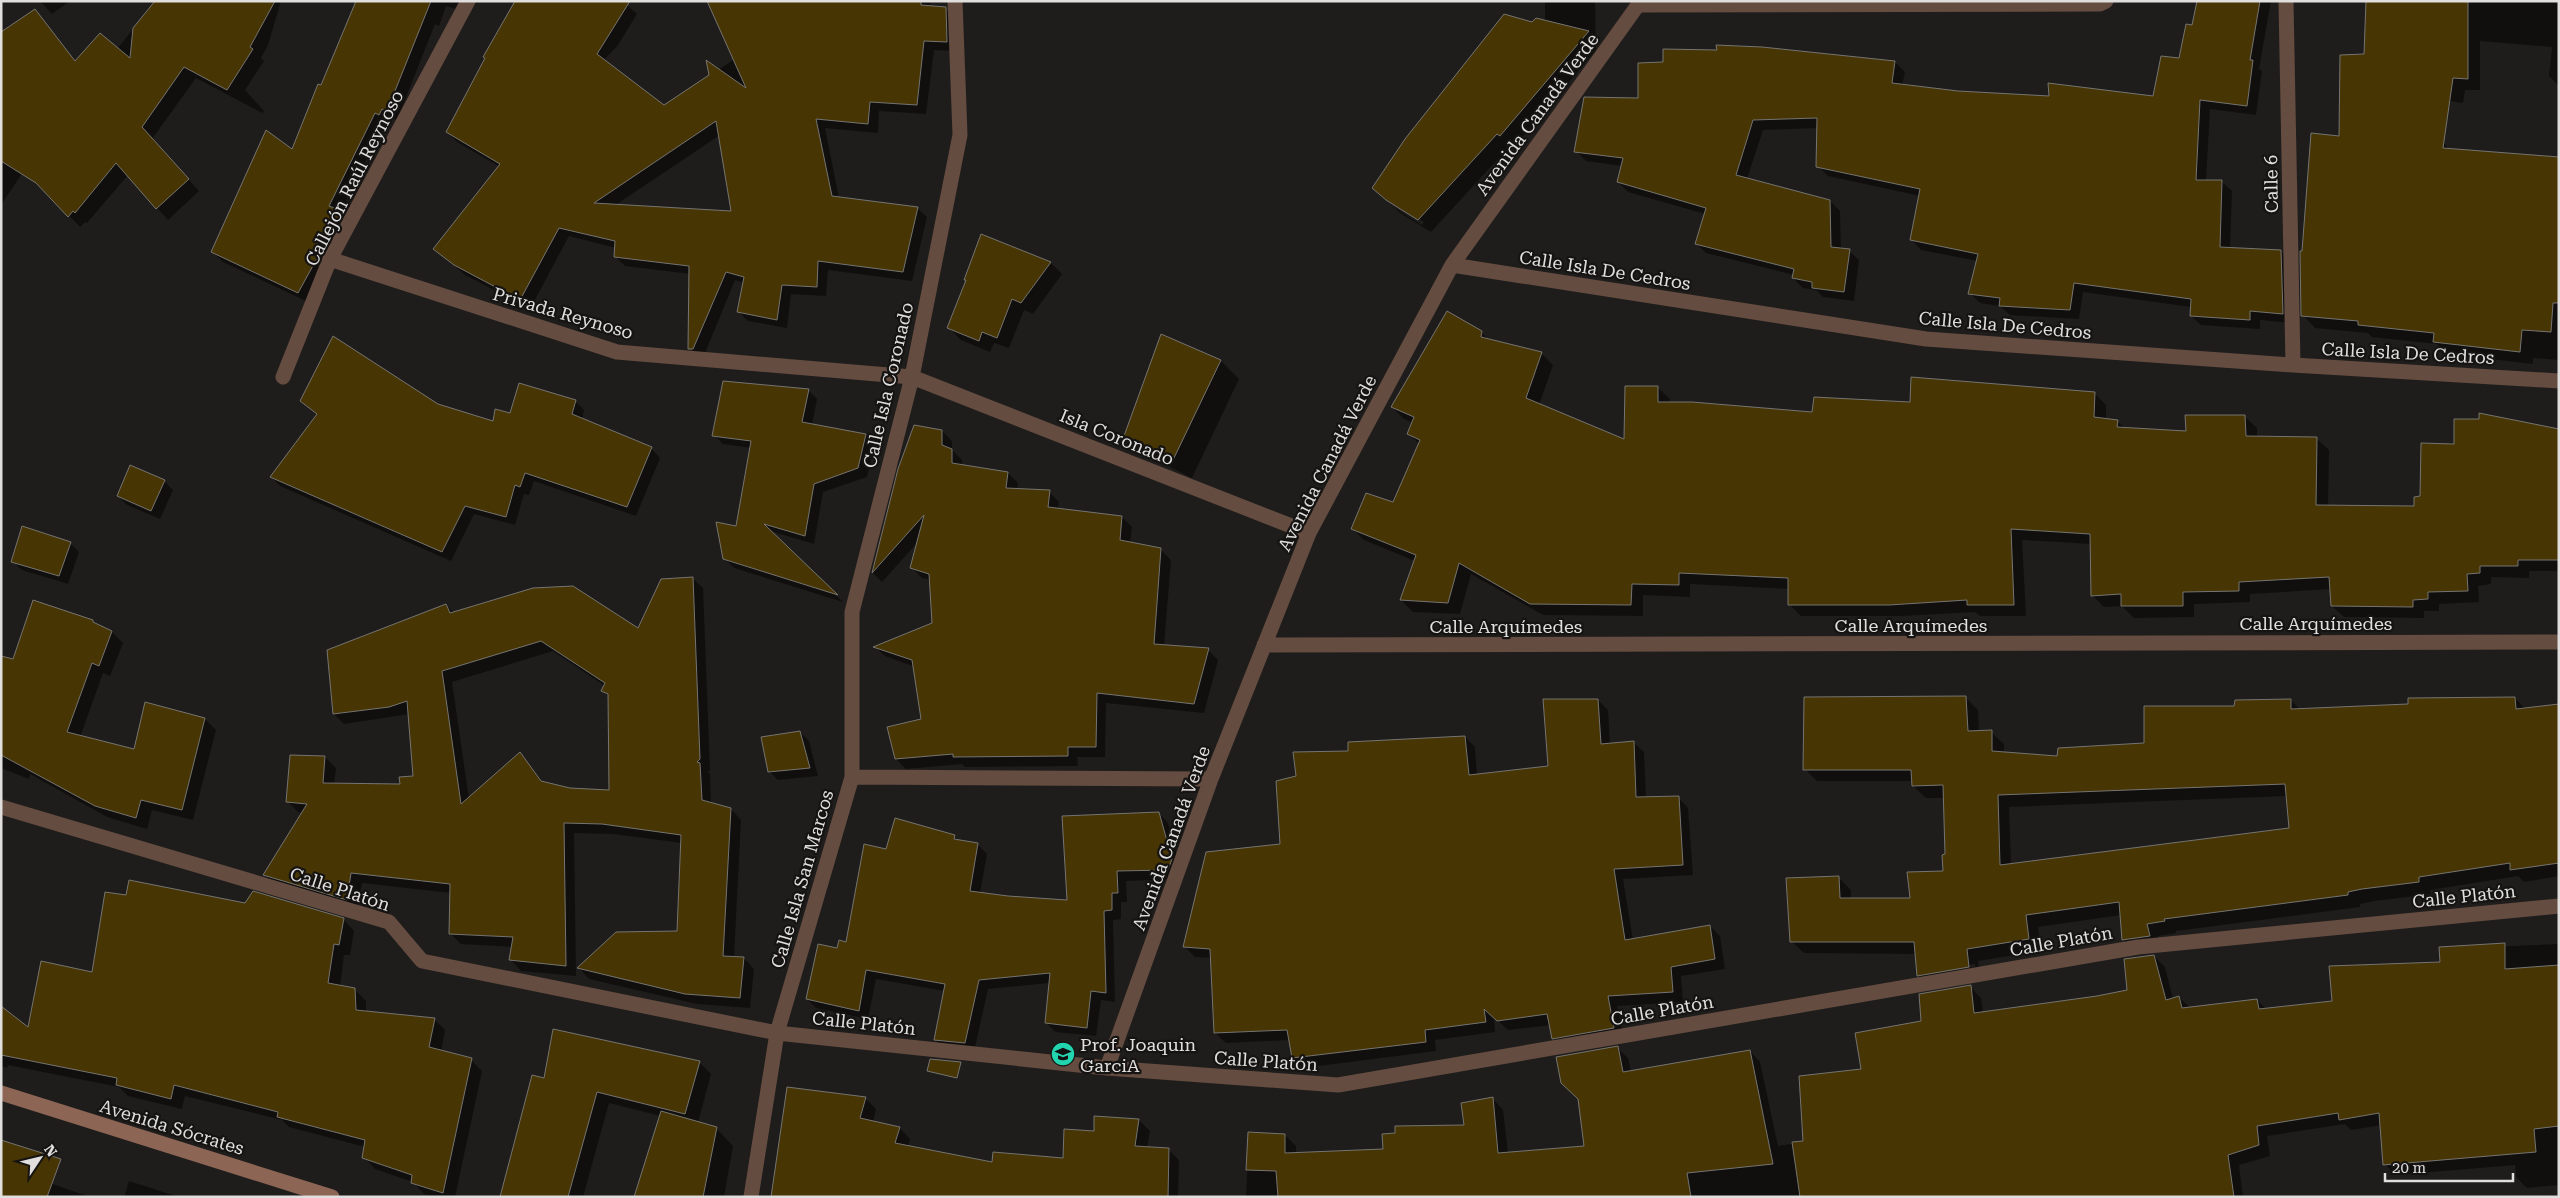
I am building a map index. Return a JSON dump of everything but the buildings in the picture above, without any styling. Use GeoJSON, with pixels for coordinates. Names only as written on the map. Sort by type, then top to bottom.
{"type":"FeatureCollection","features":[{"type":"Feature","properties":{"kind":"street","name":"Callejón Raúl Reynoso"},"geometry":{"type":"LineString","coordinates":[[283,377],[330,259],[468,1]]}},
{"type":"Feature","properties":{"kind":"street","name":"Calle Isla Coronado"},"geometry":{"type":"LineString","coordinates":[[852,777],[852,612],[912,376],[960,135],[955,1]]}},
{"type":"Feature","properties":{"kind":"street"},"geometry":{"type":"LineString","coordinates":[[1638,3],[2100,4],[2106,1]]}},
{"type":"Feature","properties":{"kind":"street","name":"Calle 6"},"geometry":{"type":"LineString","coordinates":[[2286,1],[2292,366]]}},
{"type":"Feature","properties":{"kind":"street","name":"Avenida Canadá Verde"},"geometry":{"type":"LineString","coordinates":[[1107,1068],[1212,779],[1309,533],[1452,265],[1638,3]]}},
{"type":"Feature","properties":{"kind":"street","name":"Privada Reynoso"},"geometry":{"type":"LineString","coordinates":[[330,259],[617,352],[912,376]]}},
{"type":"Feature","properties":{"kind":"street","name":"Calle Isla De Cedros"},"geometry":{"type":"LineString","coordinates":[[1452,265],[1926,338],[2292,366],[2559,381]]}},
{"type":"Feature","properties":{"kind":"street","name":"Isla Coronado"},"geometry":{"type":"LineString","coordinates":[[912,376],[1309,533]]}},
{"type":"Feature","properties":{"kind":"street","name":"Calle Arquímedes"},"geometry":{"type":"LineString","coordinates":[[1264,645],[2559,642]]}},
{"type":"Feature","properties":{"kind":"street","name":"Calle Isla San Marcos"},"geometry":{"type":"LineString","coordinates":[[751,1197],[777,1033],[852,777],[1212,779]]}},
{"type":"Feature","properties":{"kind":"street","name":"Calle Platón"},"geometry":{"type":"LineString","coordinates":[[1,807],[389,922],[422,961],[777,1033],[1107,1068],[1338,1085],[2138,947],[2559,906]]}},
{"type":"Feature","properties":{"kind":"street","name":"Avenida Sócrates"},"geometry":{"type":"LineString","coordinates":[[1,1093],[332,1197]]}},
{"type":"Feature","properties":{"kind":"place","name":"Prof. Joaquin GarciA"},"geometry":{"type":"Point","coordinates":[1063,1054]}}]}
